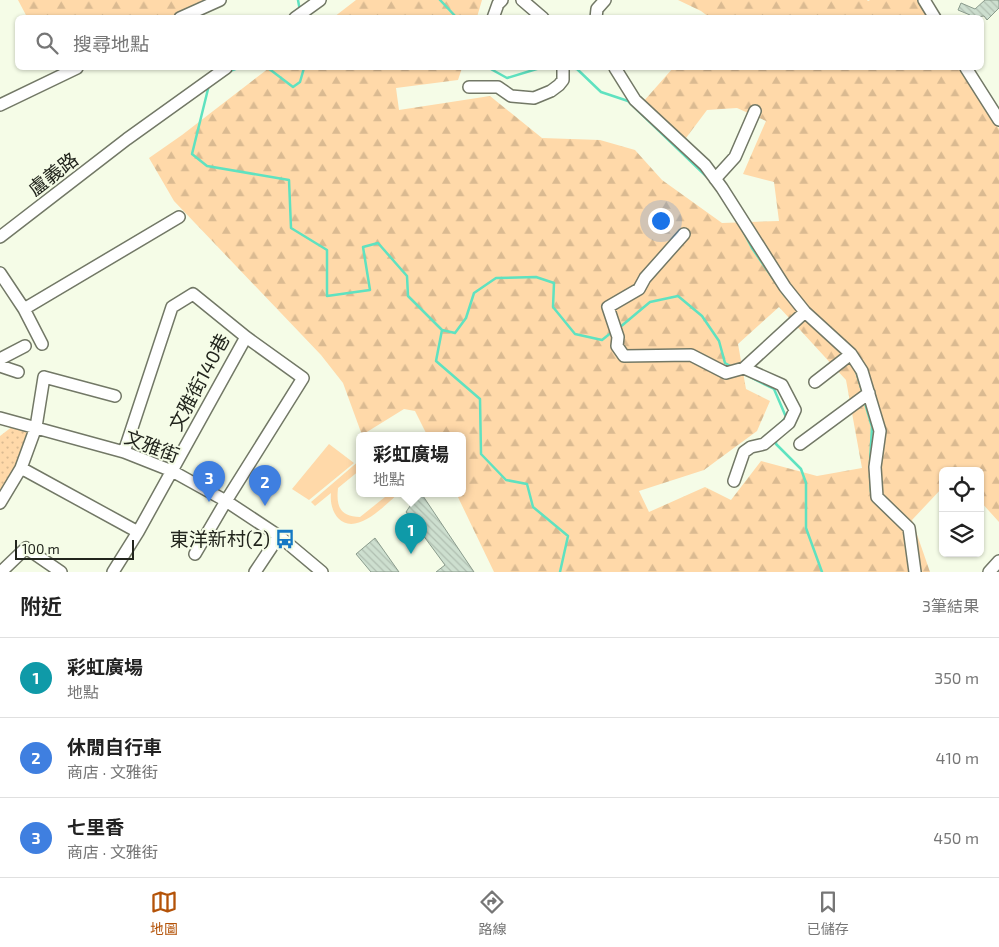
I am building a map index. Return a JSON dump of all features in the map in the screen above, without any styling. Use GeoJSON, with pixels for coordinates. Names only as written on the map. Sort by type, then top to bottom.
{"type":"FeatureCollection","features":[{"type":"Feature","properties":{"kind":"street"},"geometry":{"type":"LineString","coordinates":[[187,15],[220,0]]}},
{"type":"Feature","properties":{"kind":"street"},"geometry":{"type":"LineString","coordinates":[[299,15],[320,0]]}},
{"type":"Feature","properties":{"kind":"street"},"geometry":{"type":"LineString","coordinates":[[494,15],[498,4],[502,0]]}},
{"type":"Feature","properties":{"kind":"street"},"geometry":{"type":"LineString","coordinates":[[522,0],[540,15]]}},
{"type":"Feature","properties":{"kind":"street"},"geometry":{"type":"LineString","coordinates":[[596,15],[597,9],[606,0]]}},
{"type":"Feature","properties":{"kind":"street"},"geometry":{"type":"LineString","coordinates":[[924,0],[933,15]]}},
{"type":"Feature","properties":{"kind":"street"},"geometry":{"type":"LineString","coordinates":[[0,104],[72,70]]}},
{"type":"Feature","properties":{"kind":"street","name":"盧義路"},"geometry":{"type":"LineString","coordinates":[[0,237],[127,139],[223,70]]}},
{"type":"Feature","properties":{"kind":"street"},"geometry":{"type":"LineString","coordinates":[[469,87],[498,87],[511,96],[534,98],[551,91],[559,85],[563,80],[563,70]]}},
{"type":"Feature","properties":{"kind":"street"},"geometry":{"type":"LineString","coordinates":[[616,70],[635,100],[705,165],[803,313],[862,371],[865,396],[880,431],[875,467],[877,497],[909,528],[915,572]]}},
{"type":"Feature","properties":{"kind":"street"},"geometry":{"type":"LineString","coordinates":[[967,70],[999,120]]}},
{"type":"Feature","properties":{"kind":"street"},"geometry":{"type":"LineString","coordinates":[[715,179],[735,157],[755,111]]}},
{"type":"Feature","properties":{"kind":"street"},"geometry":{"type":"LineString","coordinates":[[24,308],[179,217]]}},
{"type":"Feature","properties":{"kind":"street"},"geometry":{"type":"LineString","coordinates":[[684,234],[645,278],[639,289],[608,307],[616,330],[618,346],[624,356],[691,355],[726,373],[740,369],[803,313]]}},
{"type":"Feature","properties":{"kind":"street"},"geometry":{"type":"LineString","coordinates":[[0,273],[24,308],[42,344]]}},
{"type":"Feature","properties":{"kind":"street","name":"文雅街140巷"},"geometry":{"type":"LineString","coordinates":[[113,572],[138,532],[246,337],[193,294],[172,307],[124,452]]}},
{"type":"Feature","properties":{"kind":"street"},"geometry":{"type":"LineString","coordinates":[[196,554],[226,501],[303,378],[246,337]]}},
{"type":"Feature","properties":{"kind":"street"},"geometry":{"type":"LineString","coordinates":[[0,359],[25,346]]}},
{"type":"Feature","properties":{"kind":"street"},"geometry":{"type":"LineString","coordinates":[[815,382],[848,357]]}},
{"type":"Feature","properties":{"kind":"street"},"geometry":{"type":"LineString","coordinates":[[0,366],[18,372]]}},
{"type":"Feature","properties":{"kind":"street"},"geometry":{"type":"LineString","coordinates":[[734,481],[744,452],[751,447],[764,444],[788,423],[795,410],[782,385],[740,369]]}},
{"type":"Feature","properties":{"kind":"street"},"geometry":{"type":"LineString","coordinates":[[0,503],[22,468],[36,427],[44,377],[115,396]]}},
{"type":"Feature","properties":{"kind":"street"},"geometry":{"type":"LineString","coordinates":[[800,444],[865,396]]}},
{"type":"Feature","properties":{"kind":"street","name":"文雅街"},"geometry":{"type":"LineString","coordinates":[[0,418],[124,452],[172,471],[226,501],[280,536],[322,572]]}},
{"type":"Feature","properties":{"kind":"street"},"geometry":{"type":"LineString","coordinates":[[22,468],[138,532]]}},
{"type":"Feature","properties":{"kind":"street"},"geometry":{"type":"LineString","coordinates":[[255,572],[280,536]]}},
{"type":"Feature","properties":{"kind":"street"},"geometry":{"type":"LineString","coordinates":[[1,572],[26,548],[61,572]]}},
{"type":"Feature","properties":{"kind":"street"},"geometry":{"type":"LineString","coordinates":[[989,572],[999,561]]}},
{"type":"Feature","properties":{"kind":"green space"},"geometry":{"type":"Polygon","coordinates":[[[18,0],[216,0],[184,15],[26,15],[18,0]]]}},
{"type":"Feature","properties":{"kind":"green space"},"geometry":{"type":"Polygon","coordinates":[[[356,0],[482,0],[478,15],[337,15],[356,0]]]}},
{"type":"Feature","properties":{"kind":"green space"},"geometry":{"type":"Polygon","coordinates":[[[678,0],[920,0],[930,15],[706,15],[678,0]]]}},
{"type":"Feature","properties":{"kind":"green space"},"geometry":{"type":"Polygon","coordinates":[[[266,70],[461,70],[458,80],[396,88],[399,110],[490,96],[542,138],[600,140],[635,150],[662,180],[722,223],[779,221],[774,182],[743,174],[766,121],[737,108],[707,110],[686,138],[643,102],[671,70],[963,70],[999,129],[999,522],[984,505],[984,467],[939,467],[939,491],[912,520],[930,572],[494,572],[458,497],[466,497],[466,432],[426,432],[415,411],[404,409],[367,432],[361,432],[343,383],[321,355],[174,201],[149,158],[266,70]],[[779,307],[738,344],[746,389],[770,401],[757,431],[704,470],[639,491],[649,512],[705,487],[731,500],[761,461],[817,476],[862,468],[846,380],[779,307]]]}},
{"type":"Feature","properties":{"kind":"green space"},"geometry":{"type":"Polygon","coordinates":[[[13,426],[30,430],[23,459],[0,504],[0,436],[13,426]]]}},
{"type":"Feature","properties":{"kind":"green space"},"geometry":{"type":"Polygon","coordinates":[[[329,444],[354,463],[309,500],[292,489],[329,444]]]}},
{"type":"Feature","properties":{"kind":"green space"},"geometry":{"type":"Polygon","coordinates":[[[356,463],[356,473],[338,488],[339,505],[344,512],[348,515],[360,517],[385,497],[394,497],[370,517],[362,522],[353,524],[345,523],[338,518],[331,503],[331,493],[315,506],[311,502],[356,463]]]}},
{"type":"Feature","properties":{"kind":"building"},"geometry":{"type":"Polygon","coordinates":[[[985,0],[999,0],[999,8],[987,20],[984,15],[970,15],[958,10],[961,3],[975,9],[985,0]]]}},
{"type":"Feature","properties":{"kind":"building"},"geometry":{"type":"Polygon","coordinates":[[[416,497],[424,497],[474,572],[436,572],[445,565],[406,512],[416,497]]]}},
{"type":"Feature","properties":{"kind":"building"},"geometry":{"type":"Polygon","coordinates":[[[375,538],[399,572],[371,572],[356,554],[375,538]]]}},
{"type":"Feature","properties":{"kind":"waterway"},"geometry":{"type":"LineString","coordinates":[[298,0],[300,11]]}},
{"type":"Feature","properties":{"kind":"waterway"},"geometry":{"type":"LineString","coordinates":[[440,0],[454,15]]}},
{"type":"Feature","properties":{"kind":"waterway"},"geometry":{"type":"LineString","coordinates":[[271,70],[293,87],[300,82],[303,70]]}},
{"type":"Feature","properties":{"kind":"waterway"},"geometry":{"type":"LineString","coordinates":[[493,70],[507,78],[533,70]]}},
{"type":"Feature","properties":{"kind":"waterway"},"geometry":{"type":"LineString","coordinates":[[578,70],[601,92],[628,101],[707,177]]}},
{"type":"Feature","properties":{"kind":"waterway"},"geometry":{"type":"LineString","coordinates":[[209,85],[192,154],[207,166],[289,180],[291,228],[327,250],[327,296],[370,290],[363,247],[378,243],[407,276],[408,296],[442,330],[436,361],[480,399],[481,454],[506,480],[527,484],[533,507],[568,536],[560,572]]}},
{"type":"Feature","properties":{"kind":"waterway"},"geometry":{"type":"LineString","coordinates":[[741,227],[752,248],[785,296]]}},
{"type":"Feature","properties":{"kind":"waterway"},"geometry":{"type":"LineString","coordinates":[[442,330],[455,333],[466,318],[474,293],[496,278],[536,277],[554,283],[553,307],[575,334],[602,340],[612,332]]}},
{"type":"Feature","properties":{"kind":"waterway"},"geometry":{"type":"LineString","coordinates":[[619,328],[650,302],[678,296],[702,316],[719,341],[725,363],[732,367]]}},
{"type":"Feature","properties":{"kind":"waterway"},"geometry":{"type":"LineString","coordinates":[[856,371],[863,394]]}},
{"type":"Feature","properties":{"kind":"waterway"},"geometry":{"type":"LineString","coordinates":[[750,377],[774,389],[786,417],[780,424]]}},
{"type":"Feature","properties":{"kind":"waterway"},"geometry":{"type":"LineString","coordinates":[[864,400],[872,427],[870,463]]}},
{"type":"Feature","properties":{"kind":"waterway"},"geometry":{"type":"LineString","coordinates":[[776,440],[776,444],[801,469],[806,483],[806,528],[822,572]]}},
{"type":"Feature","properties":{"kind":"waterway"},"geometry":{"type":"LineString","coordinates":[[870,476],[871,492],[873,495]]}},
{"type":"Feature","properties":{"kind":"place","name":"七里香"},"geometry":{"type":"Point","coordinates":[209,502]}},
{"type":"Feature","properties":{"kind":"place","name":"休閒自行車"},"geometry":{"type":"Point","coordinates":[265,506]}},
{"type":"Feature","properties":{"kind":"place","name":"東洋新村(2)"},"geometry":{"type":"Point","coordinates":[285,539]}},
{"type":"Feature","properties":{"kind":"place","name":"彩虹廣場"},"geometry":{"type":"Point","coordinates":[411,554]}}]}
